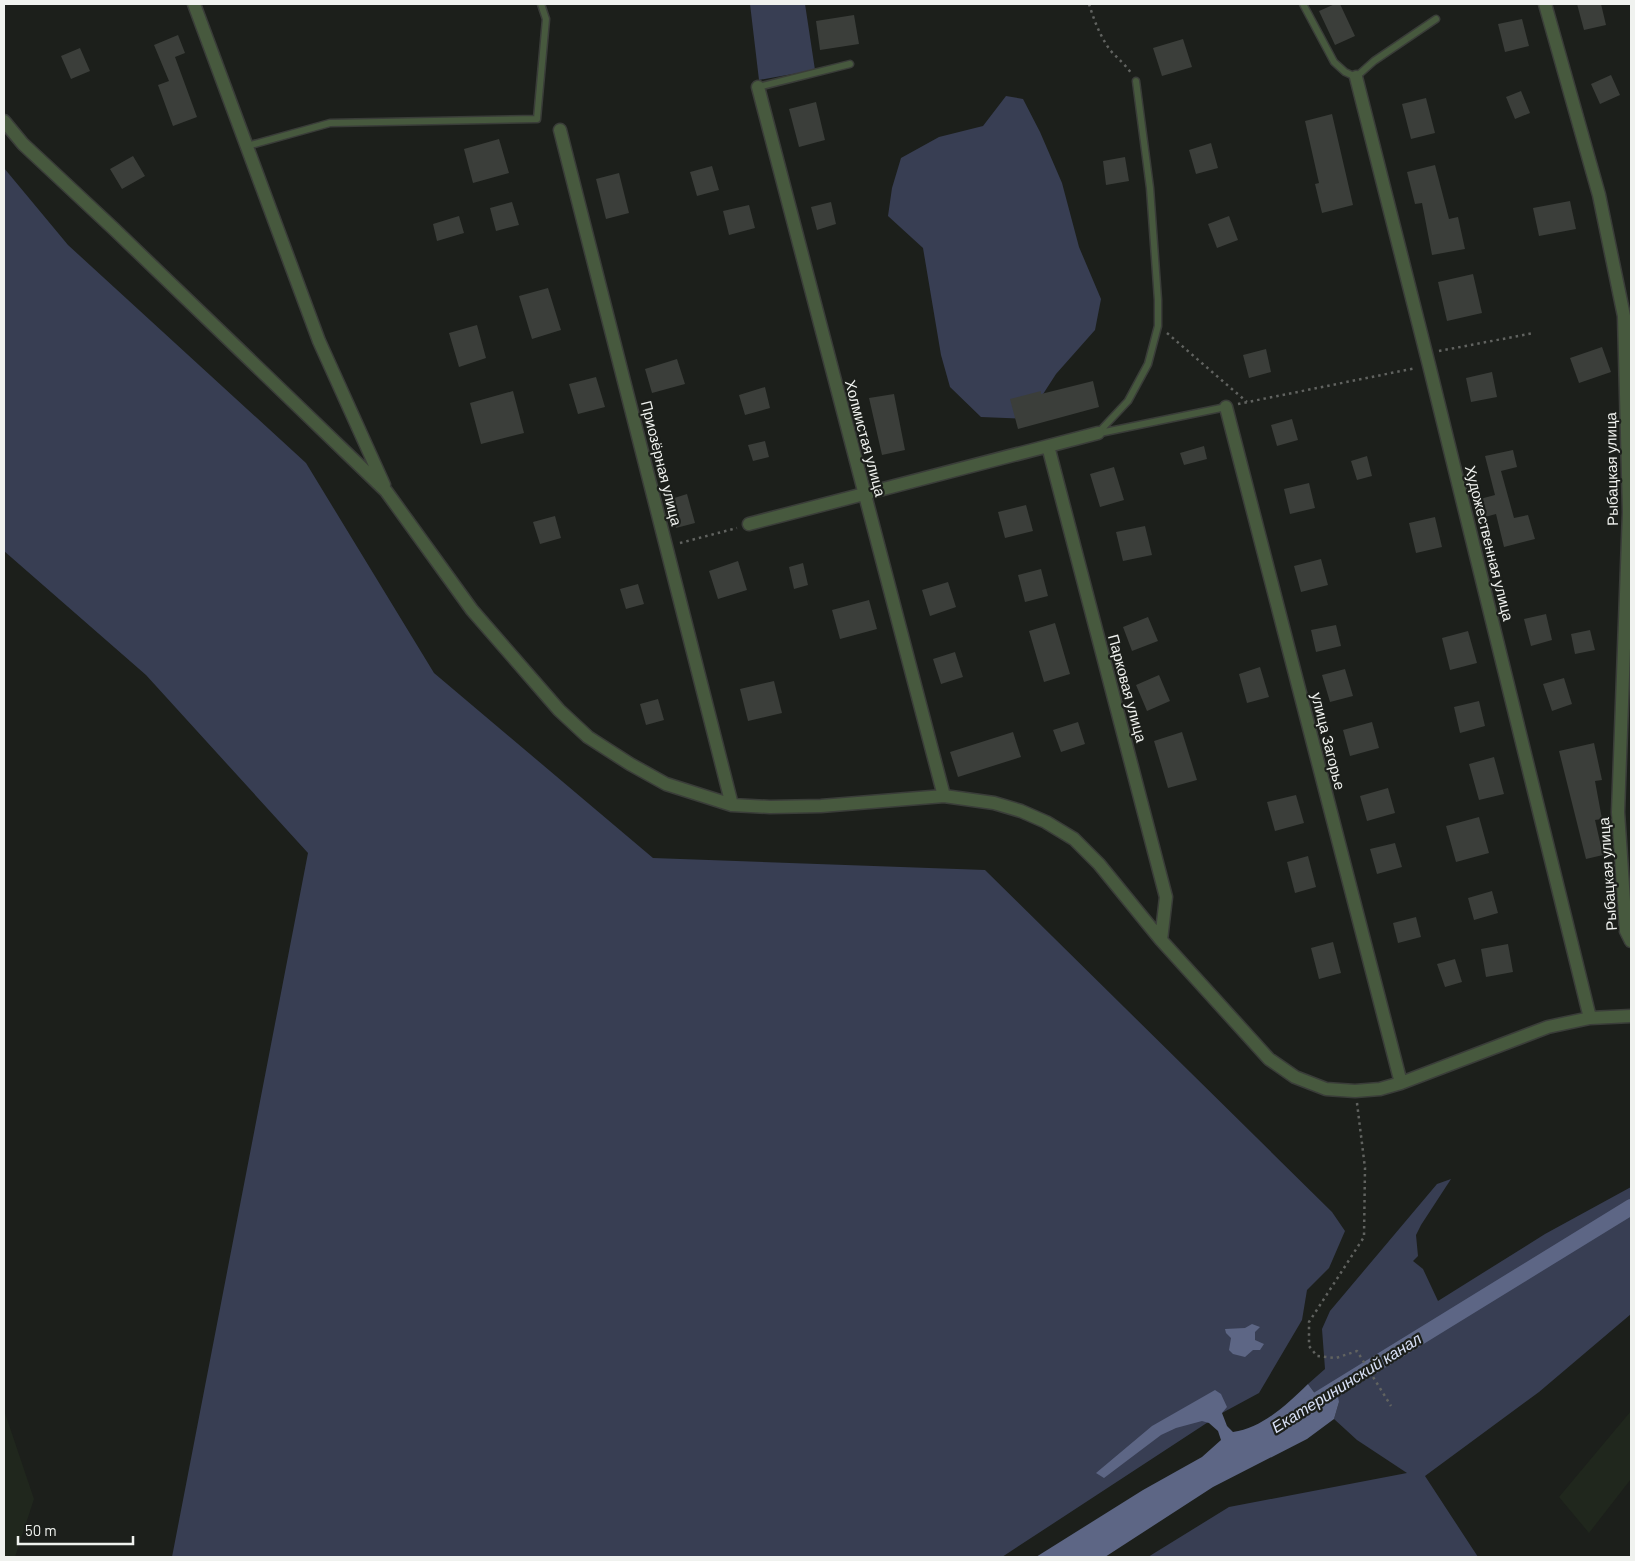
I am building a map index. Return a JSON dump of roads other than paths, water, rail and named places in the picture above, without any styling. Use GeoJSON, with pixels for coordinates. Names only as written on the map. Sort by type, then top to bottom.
{"type":"FeatureCollection","features":[{"type":"Feature","properties":{"kind":"street"},"geometry":{"type":"LineString","coordinates":[[194,4],[319,342],[386,491]]}},
{"type":"Feature","properties":{"kind":"street","name":"Рыбацкая улица"},"geometry":{"type":"LineString","coordinates":[[1545,4],[1599,195],[1624,316],[1629,512],[1618,812],[1626,932],[1631,942]]}},
{"type":"Feature","properties":{"kind":"street","name":"Художественная улица"},"geometry":{"type":"LineString","coordinates":[[1356,77],[1590,1018]]}},
{"type":"Feature","properties":{"kind":"street","name":"Холмистая улица"},"geometry":{"type":"LineString","coordinates":[[758,87],[944,796]]}},
{"type":"Feature","properties":{"kind":"street"},"geometry":{"type":"LineString","coordinates":[[4,121],[23,144],[386,491],[472,610],[559,710],[588,737],[666,784],[732,805],[770,807],[821,806],[944,796],[994,803],[1021,811],[1046,822],[1074,839],[1099,864],[1161,940],[1269,1059],[1295,1078],[1326,1089],[1355,1091],[1380,1089],[1401,1083],[1548,1027],[1590,1018],[1631,1016]]}},
{"type":"Feature","properties":{"kind":"street","name":"Приозёрная улица"},"geometry":{"type":"LineString","coordinates":[[560,130],[732,805]]}},
{"type":"Feature","properties":{"kind":"street","name":"улица Загорье"},"geometry":{"type":"LineString","coordinates":[[1226,406],[1401,1083]]}},
{"type":"Feature","properties":{"kind":"street"},"geometry":{"type":"LineString","coordinates":[[749,524],[1098,433]]}},
{"type":"Feature","properties":{"kind":"street","name":"Парковая улица"},"geometry":{"type":"LineString","coordinates":[[1048,446],[1166,897],[1161,940]]}},
{"type":"Feature","properties":{"kind":"lane"},"geometry":{"type":"LineString","coordinates":[[247,146],[330,123],[537,119],[546,20],[542,4]]}},
{"type":"Feature","properties":{"kind":"lane"},"geometry":{"type":"LineString","coordinates":[[1303,4],[1334,62],[1345,72],[1356,77],[1374,61],[1436,19]]}},
{"type":"Feature","properties":{"kind":"lane"},"geometry":{"type":"LineString","coordinates":[[758,87],[850,64]]}},
{"type":"Feature","properties":{"kind":"lane"},"geometry":{"type":"LineString","coordinates":[[1098,433],[1128,401],[1148,364],[1158,326],[1158,300],[1150,188],[1136,81]]}},
{"type":"Feature","properties":{"kind":"lane"},"geometry":{"type":"LineString","coordinates":[[1098,433],[1226,406]]}},
{"type":"Feature","properties":{"kind":"waterway","name":"Екатерининский канал"},"geometry":{"type":"LineString","coordinates":[[1301,1410],[1631,1207]]}}]}
